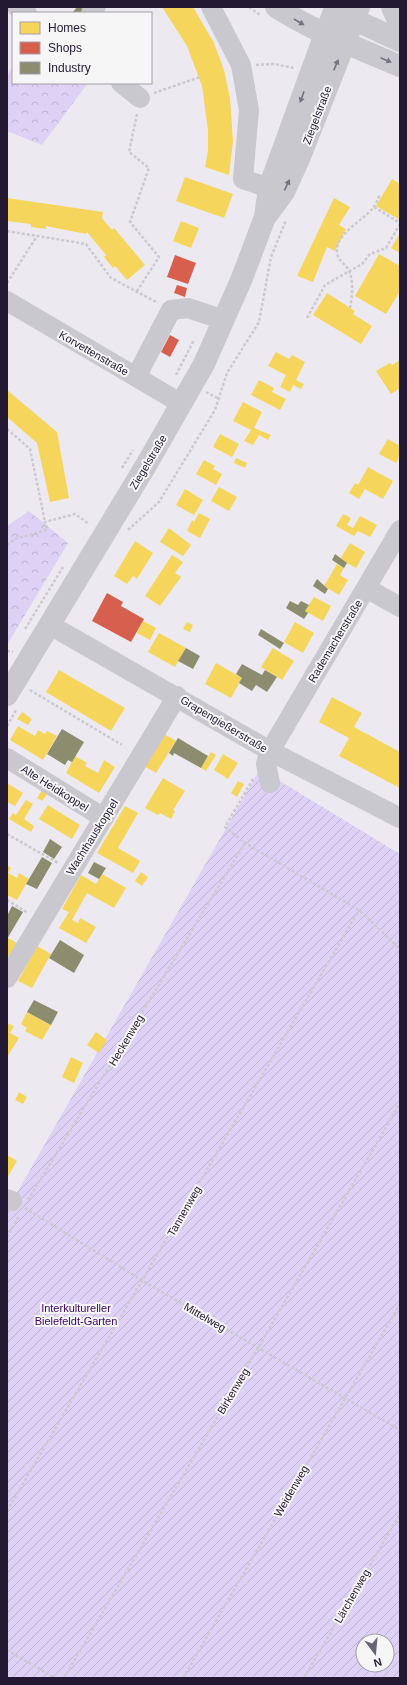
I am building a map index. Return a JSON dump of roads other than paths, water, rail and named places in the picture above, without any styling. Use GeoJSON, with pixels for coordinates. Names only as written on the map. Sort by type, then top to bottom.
{"type":"FeatureCollection","features":[{"type":"Feature","properties":{"kind":"main road"},"geometry":{"type":"LineString","coordinates":[[276,7],[301,23],[400,66]]}},
{"type":"Feature","properties":{"kind":"main road"},"geometry":{"type":"LineString","coordinates":[[392,7],[400,25]]}},
{"type":"Feature","properties":{"kind":"main road"},"geometry":{"type":"LineString","coordinates":[[342,10],[400,41]]}},
{"type":"Feature","properties":{"kind":"main road","name":"Ziegelstraße"},"geometry":{"type":"LineString","coordinates":[[265,217],[269,188],[325,34],[342,10]]}},
{"type":"Feature","properties":{"kind":"main road","name":"Ziegelstraße"},"geometry":{"type":"LineString","coordinates":[[7,695],[50,625],[174,399],[204,364],[216,316],[265,217],[284,192],[346,43],[342,10]]}},
{"type":"Feature","properties":{"kind":"street"},"geometry":{"type":"LineString","coordinates":[[211,7],[241,65],[249,110],[243,178],[269,188]]}},
{"type":"Feature","properties":{"kind":"street"},"geometry":{"type":"LineString","coordinates":[[122,84],[140,98]]}},
{"type":"Feature","properties":{"kind":"street","name":"Korvettenstraße"},"geometry":{"type":"LineString","coordinates":[[7,302],[174,399]]}},
{"type":"Feature","properties":{"kind":"street"},"geometry":{"type":"LineString","coordinates":[[136,377],[171,310],[188,308],[216,316]]}},
{"type":"Feature","properties":{"kind":"street","name":"Rademacherstraße"},"geometry":{"type":"LineString","coordinates":[[270,752],[400,530]]}},
{"type":"Feature","properties":{"kind":"street"},"geometry":{"type":"LineString","coordinates":[[366,588],[400,607]]}},
{"type":"Feature","properties":{"kind":"street","name":"Grapengießerstraße"},"geometry":{"type":"LineString","coordinates":[[50,625],[177,696],[270,752],[400,818]]}},
{"type":"Feature","properties":{"kind":"street","name":"Wachthauskoppel"},"geometry":{"type":"LineString","coordinates":[[7,978],[70,870],[104,818],[177,696]]}},
{"type":"Feature","properties":{"kind":"street"},"geometry":{"type":"LineString","coordinates":[[261,780],[270,752]]}},
{"type":"Feature","properties":{"kind":"street","name":"Alte Heidkoppel"},"geometry":{"type":"LineString","coordinates":[[7,758],[104,818]]}},
{"type":"Feature","properties":{"kind":"park label","name":"Interkultureller Bielefeldt-Garten"},"geometry":{"type":"Point","coordinates":[76,1314]}}]}
